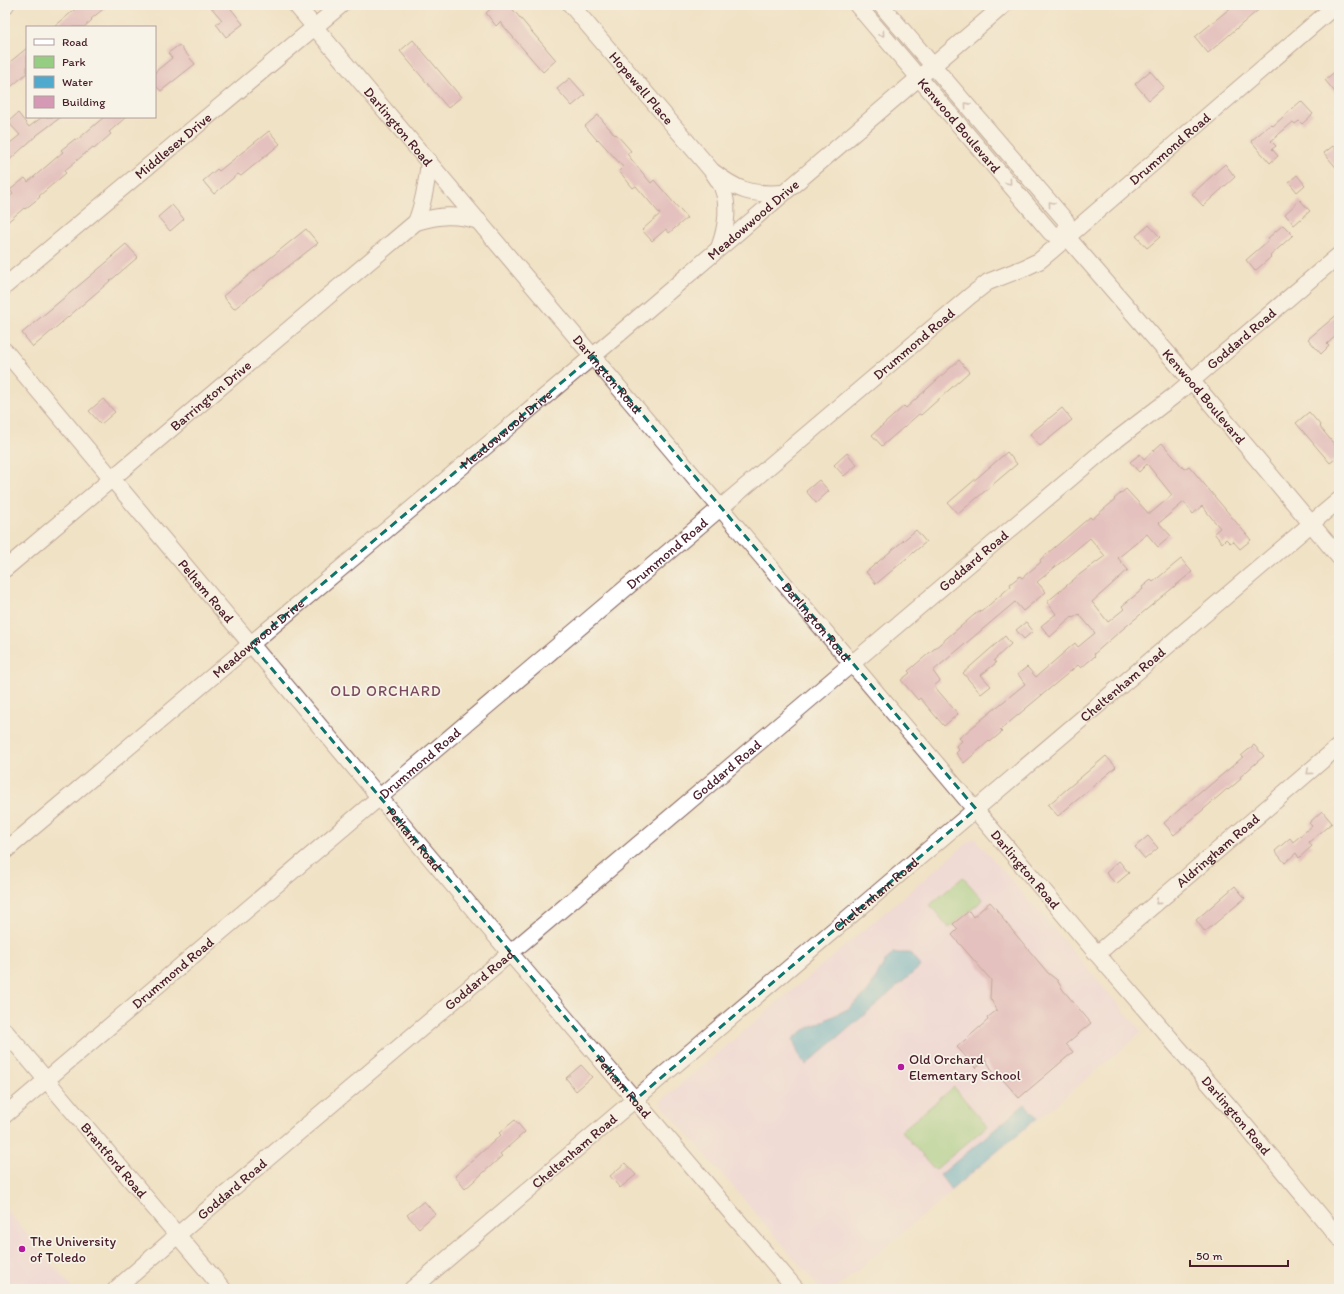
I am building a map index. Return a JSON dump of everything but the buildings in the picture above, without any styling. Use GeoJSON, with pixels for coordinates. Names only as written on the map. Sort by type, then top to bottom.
{"type":"FeatureCollection","features":[{"type":"Feature","properties":{"kind":"street","name":"Darlington Road"},"geometry":{"type":"LineString","coordinates":[[296,5],[1097,954],[1228,1105],[1339,1238]]}},
{"type":"Feature","properties":{"kind":"street","name":"Middlesex Drive"},"geometry":{"type":"LineString","coordinates":[[5,286],[341,5]]}},
{"type":"Feature","properties":{"kind":"street","name":"Hopewell Place"},"geometry":{"type":"LineString","coordinates":[[571,5],[712,171],[722,187],[726,203],[727,216],[724,234],[719,248]]}},
{"type":"Feature","properties":{"kind":"street","name":"Kenwood Boulevard"},"geometry":{"type":"LineString","coordinates":[[856,5],[1051,233],[1067,237],[1192,381],[1339,557]]}},
{"type":"Feature","properties":{"kind":"street","name":"Kenwood Boulevard"},"geometry":{"type":"LineString","coordinates":[[881,5],[1066,221],[1067,237]]}},
{"type":"Feature","properties":{"kind":"street","name":"Meadowwood Drive"},"geometry":{"type":"LineString","coordinates":[[5,852],[593,356],[1004,5]]}},
{"type":"Feature","properties":{"kind":"street","name":"Drummond Road"},"geometry":{"type":"LineString","coordinates":[[5,1115],[379,796],[970,296],[988,282],[1039,261],[1336,5]]}},
{"type":"Feature","properties":{"kind":"street","name":"Barrington Drive"},"geometry":{"type":"LineString","coordinates":[[416,222],[423,205],[429,161]]}},
{"type":"Feature","properties":{"kind":"street","name":"Hopewell Place"},"geometry":{"type":"LineString","coordinates":[[712,171],[728,183],[741,190],[756,194],[783,193]]}},
{"type":"Feature","properties":{"kind":"street","name":"Barrington Drive"},"geometry":{"type":"LineString","coordinates":[[5,569],[416,222],[442,216],[462,216],[479,221]]}},
{"type":"Feature","properties":{"kind":"street","name":"Goddard Road"},"geometry":{"type":"LineString","coordinates":[[116,1289],[188,1226],[852,663],[1111,444],[1192,381],[1339,254]]}},
{"type":"Feature","properties":{"kind":"street","name":"Pelham Road"},"geometry":{"type":"LineString","coordinates":[[5,351],[510,953],[796,1289]]}},
{"type":"Feature","properties":{"kind":"street","name":"Cheltenham Road"},"geometry":{"type":"LineString","coordinates":[[412,1289],[1339,500]]}},
{"type":"Feature","properties":{"kind":"street","name":"Aldringham Road"},"geometry":{"type":"LineString","coordinates":[[1097,954],[1339,746]]}},
{"type":"Feature","properties":{"kind":"street","name":"Brantford Road"},"geometry":{"type":"LineString","coordinates":[[5,1031],[224,1289]]}},
{"type":"Feature","properties":{"kind":"highlighted area"},"geometry":{"type":"Polygon","coordinates":[[[593,356],[976,809],[635,1100],[251,644],[593,356]]]}},
{"type":"Feature","properties":{"kind":"shaded area","name":"Old Orchard Elementary School"},"geometry":{"type":"Polygon","coordinates":[[[974,837],[1142,1032],[835,1289],[821,1289],[660,1102],[974,837]]]}},
{"type":"Feature","properties":{"kind":"shaded area","name":"The University of Toledo"},"geometry":{"type":"Polygon","coordinates":[[[5,1208],[73,1289],[5,1289],[5,1208]]]}},
{"type":"Feature","properties":{"kind":"green space"},"geometry":{"type":"Polygon","coordinates":[[[963,877],[983,900],[949,928],[930,905],[963,877]]]}},
{"type":"Feature","properties":{"kind":"green space"},"geometry":{"type":"Polygon","coordinates":[[[954,1087],[987,1126],[935,1170],[901,1131],[954,1087]]]}},
{"type":"Feature","properties":{"kind":"water"},"geometry":{"type":"Polygon","coordinates":[[[893,953],[910,953],[921,966],[806,1065],[799,1056],[793,1039],[804,1030],[848,1009],[868,992],[884,963],[893,953]]]}},
{"type":"Feature","properties":{"kind":"water"},"geometry":{"type":"Polygon","coordinates":[[[1025,1104],[1037,1118],[951,1190],[940,1175],[1025,1104]]]}},
{"type":"Feature","properties":{"kind":"place","name":"Old Orchard Elementary School"},"geometry":{"type":"Point","coordinates":[901,1067]}},
{"type":"Feature","properties":{"kind":"place","name":"The University of Toledo"},"geometry":{"type":"Point","coordinates":[22,1249]}},
{"type":"Feature","properties":{"kind":"district","name":"OLD ORCHARD"},"geometry":{"type":"Point","coordinates":[386,691]}}]}
